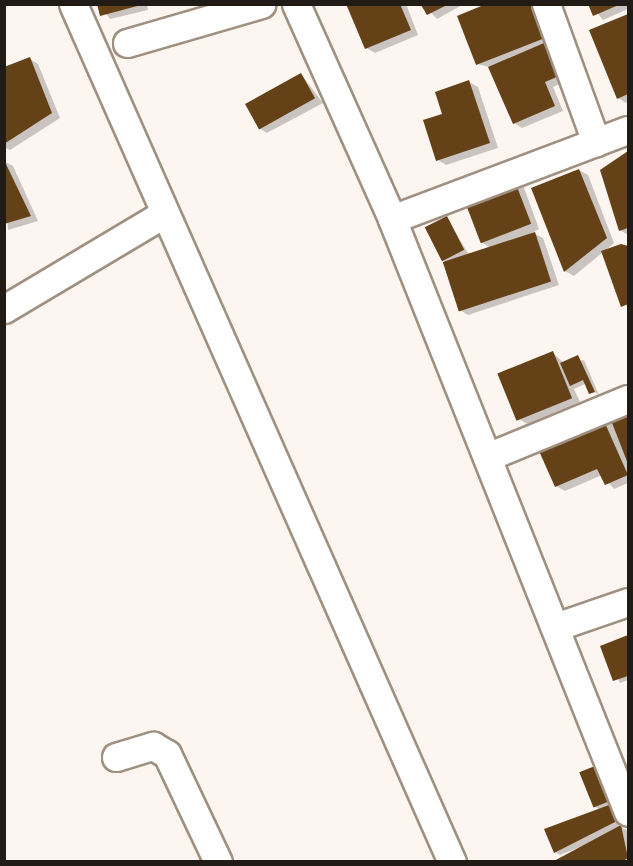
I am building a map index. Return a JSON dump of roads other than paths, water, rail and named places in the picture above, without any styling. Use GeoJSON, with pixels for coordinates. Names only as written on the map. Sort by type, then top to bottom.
{"type":"FeatureCollection","features":[{"type":"Feature","properties":{"kind":"street"},"geometry":{"type":"LineString","coordinates":[[73,4],[452,861]]}},
{"type":"Feature","properties":{"kind":"street"},"geometry":{"type":"LineString","coordinates":[[127,44],[261,4]]}},
{"type":"Feature","properties":{"kind":"street"},"geometry":{"type":"LineString","coordinates":[[296,4],[392,219],[628,812]]}},
{"type":"Feature","properties":{"kind":"street"},"geometry":{"type":"LineString","coordinates":[[546,4],[596,142]]}},
{"type":"Feature","properties":{"kind":"street"},"geometry":{"type":"LineString","coordinates":[[392,219],[628,130]]}},
{"type":"Feature","properties":{"kind":"street"},"geometry":{"type":"LineString","coordinates":[[4,309],[165,213]]}},
{"type":"Feature","properties":{"kind":"street"},"geometry":{"type":"LineString","coordinates":[[487,458],[628,399]]}},
{"type":"Feature","properties":{"kind":"street"},"geometry":{"type":"LineString","coordinates":[[555,627],[628,602]]}},
{"type":"Feature","properties":{"kind":"street"},"geometry":{"type":"LineString","coordinates":[[116,757],[153,746],[167,754],[218,861]]}}]}
